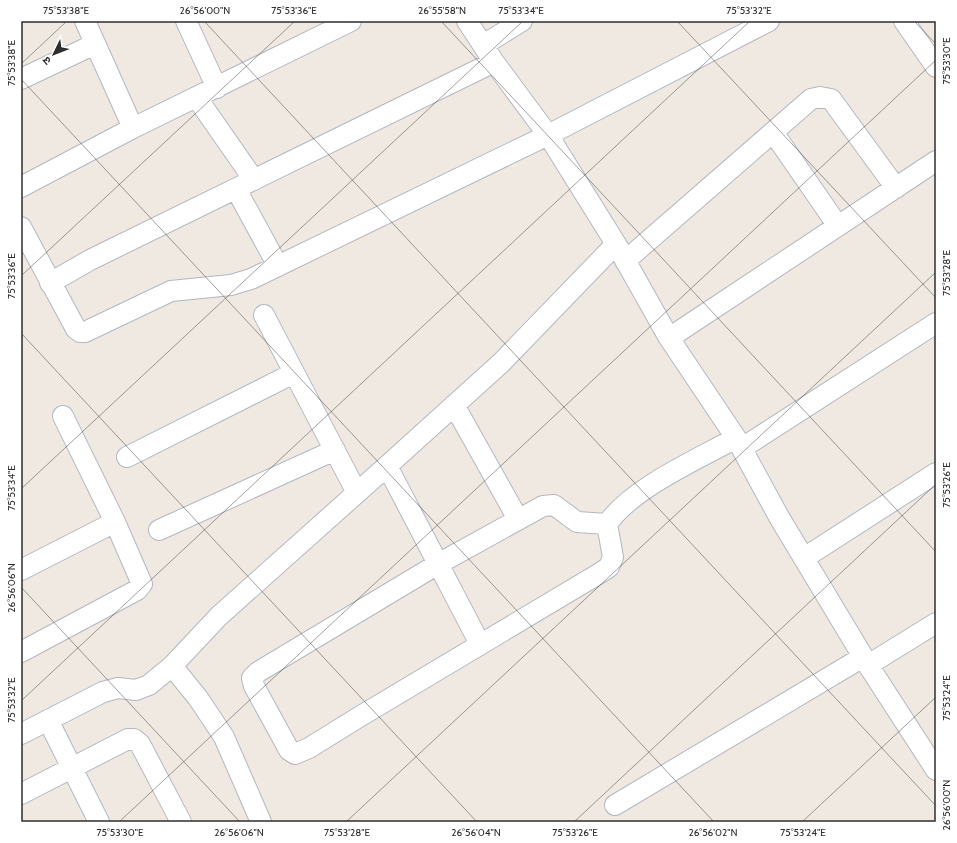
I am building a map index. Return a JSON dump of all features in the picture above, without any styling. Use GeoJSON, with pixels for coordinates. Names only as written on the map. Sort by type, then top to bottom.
{"type":"FeatureCollection","features":[{"type":"Feature","properties":{"kind":"street"},"geometry":{"type":"LineString","coordinates":[[84,21],[133,128]]}},
{"type":"Feature","properties":{"kind":"street"},"geometry":{"type":"LineString","coordinates":[[186,21],[217,88]]}},
{"type":"Feature","properties":{"kind":"street"},"geometry":{"type":"LineString","coordinates":[[21,187],[133,128],[197,98],[350,21]]}},
{"type":"Feature","properties":{"kind":"street"},"geometry":{"type":"LineString","coordinates":[[467,21],[494,62],[548,135],[620,253],[669,338],[739,443],[779,517],[866,661],[936,770]]}},
{"type":"Feature","properties":{"kind":"street"},"geometry":{"type":"LineString","coordinates":[[483,45],[522,21]]}},
{"type":"Feature","properties":{"kind":"street"},"geometry":{"type":"LineString","coordinates":[[21,226],[50,283],[76,329],[80,332],[85,332],[171,291],[230,285],[251,279],[548,135],[769,21]]}},
{"type":"Feature","properties":{"kind":"street"},"geometry":{"type":"LineString","coordinates":[[904,21],[936,67]]}},
{"type":"Feature","properties":{"kind":"street"},"geometry":{"type":"LineString","coordinates":[[21,79],[95,44]]}},
{"type":"Feature","properties":{"kind":"street"},"geometry":{"type":"LineString","coordinates":[[50,283],[90,260],[494,62]]}},
{"type":"Feature","properties":{"kind":"street"},"geometry":{"type":"LineString","coordinates":[[21,734],[103,692],[118,688],[136,690],[149,685],[172,666],[219,616],[501,363],[620,253],[773,132],[811,99],[820,96],[831,99],[896,188]]}},
{"type":"Feature","properties":{"kind":"street"},"geometry":{"type":"LineString","coordinates":[[197,98],[254,180]]}},
{"type":"Feature","properties":{"kind":"street"},"geometry":{"type":"LineString","coordinates":[[773,132],[838,226]]}},
{"type":"Feature","properties":{"kind":"street"},"geometry":{"type":"LineString","coordinates":[[669,338],[936,161]]}},
{"type":"Feature","properties":{"kind":"street"},"geometry":{"type":"LineString","coordinates":[[236,189],[278,266]]}},
{"type":"Feature","properties":{"kind":"street"},"geometry":{"type":"LineString","coordinates":[[264,315],[357,493]]}},
{"type":"Feature","properties":{"kind":"street"},"geometry":{"type":"LineString","coordinates":[[607,524],[620,509],[653,484],[739,443],[936,323]]}},
{"type":"Feature","properties":{"kind":"street"},"geometry":{"type":"LineString","coordinates":[[127,457],[294,373]]}},
{"type":"Feature","properties":{"kind":"street"},"geometry":{"type":"LineString","coordinates":[[454,405],[518,519]]}},
{"type":"Feature","properties":{"kind":"street"},"geometry":{"type":"LineString","coordinates":[[21,652],[137,590],[142,584],[115,522],[63,416]]}},
{"type":"Feature","properties":{"kind":"street"},"geometry":{"type":"LineString","coordinates":[[159,530],[335,450]]}},
{"type":"Feature","properties":{"kind":"street"},"geometry":{"type":"LineString","coordinates":[[387,466],[480,644]]}},
{"type":"Feature","properties":{"kind":"street"},"geometry":{"type":"LineString","coordinates":[[804,558],[936,473]]}},
{"type":"Feature","properties":{"kind":"street"},"geometry":{"type":"LineString","coordinates":[[554,505],[577,522],[607,524],[613,557],[609,567],[600,574],[480,644],[309,748],[295,754],[289,750],[254,686],[252,678],[258,672],[438,564],[543,506],[554,505]]}},
{"type":"Feature","properties":{"kind":"street"},"geometry":{"type":"LineString","coordinates":[[21,570],[115,522]]}},
{"type":"Feature","properties":{"kind":"street"},"geometry":{"type":"LineString","coordinates":[[615,805],[866,661],[936,623]]}},
{"type":"Feature","properties":{"kind":"street"},"geometry":{"type":"LineString","coordinates":[[172,666],[198,698],[224,737],[261,822]]}},
{"type":"Feature","properties":{"kind":"street"},"geometry":{"type":"LineString","coordinates":[[48,720],[99,822]]}},
{"type":"Feature","properties":{"kind":"street"},"geometry":{"type":"LineString","coordinates":[[21,794],[128,739],[134,739],[140,744],[182,822]]}}]}
